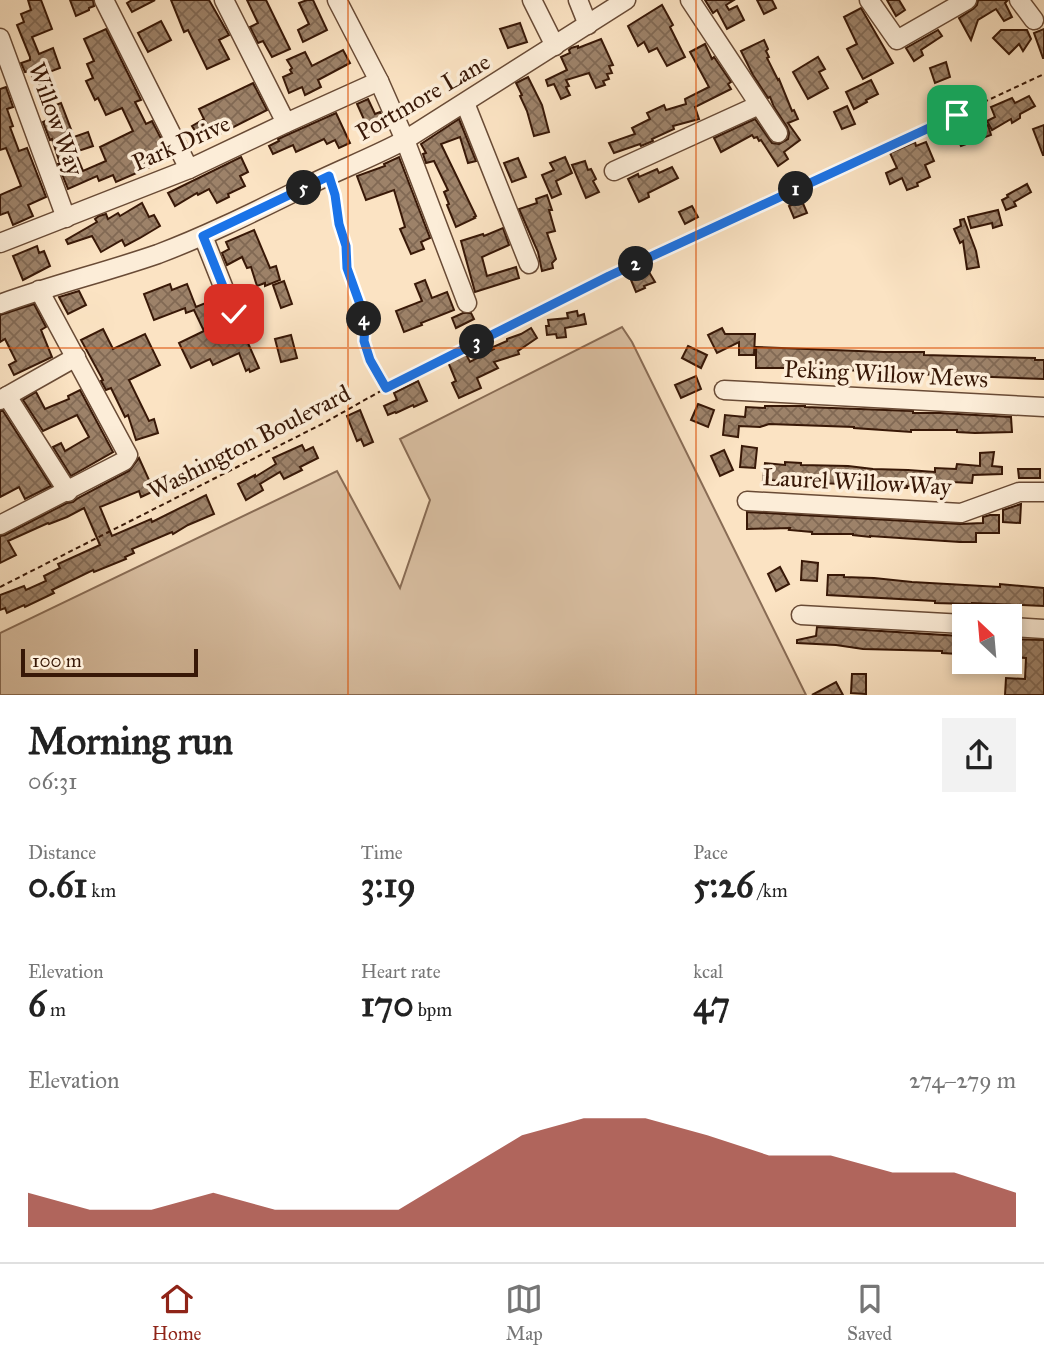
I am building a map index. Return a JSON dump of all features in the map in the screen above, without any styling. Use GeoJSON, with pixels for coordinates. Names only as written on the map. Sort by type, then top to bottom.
{"type":"FeatureCollection","features":[{"type":"Feature","properties":{"kind":"street"},"geometry":{"type":"LineString","coordinates":[[104,0],[188,169]]}},
{"type":"Feature","properties":{"kind":"street"},"geometry":{"type":"LineString","coordinates":[[225,0],[286,123]]}},
{"type":"Feature","properties":{"kind":"street"},"geometry":{"type":"LineString","coordinates":[[337,0],[380,81],[467,303]]}},
{"type":"Feature","properties":{"kind":"street"},"geometry":{"type":"LineString","coordinates":[[533,0],[555,46]]}},
{"type":"Feature","properties":{"kind":"street"},"geometry":{"type":"LineString","coordinates":[[578,0],[587,25]]}},
{"type":"Feature","properties":{"kind":"street","name":"Portmore Lane"},"geometry":{"type":"LineString","coordinates":[[0,304],[155,255],[203,236],[405,140],[626,0]]}},
{"type":"Feature","properties":{"kind":"street"},"geometry":{"type":"LineString","coordinates":[[690,0],[778,133]]}},
{"type":"Feature","properties":{"kind":"street"},"geometry":{"type":"LineString","coordinates":[[869,0],[897,40],[967,0]]}},
{"type":"Feature","properties":{"kind":"street"},"geometry":{"type":"LineString","coordinates":[[1019,0],[1034,20]]}},
{"type":"Feature","properties":{"kind":"street","name":"Willow Way"},"geometry":{"type":"LineString","coordinates":[[0,38],[66,218]]}},
{"type":"Feature","properties":{"kind":"street","name":"Park Drive"},"geometry":{"type":"LineString","coordinates":[[0,243],[188,169],[380,81]]}},
{"type":"Feature","properties":{"kind":"street"},"geometry":{"type":"LineString","coordinates":[[465,103],[529,264]]}},
{"type":"Feature","properties":{"kind":"street"},"geometry":{"type":"LineString","coordinates":[[614,171],[759,105]]}},
{"type":"Feature","properties":{"kind":"street"},"geometry":{"type":"LineString","coordinates":[[203,236],[234,314]]}},
{"type":"Feature","properties":{"kind":"street"},"geometry":{"type":"LineString","coordinates":[[0,525],[68,492],[124,461],[128,456],[39,290]]}},
{"type":"Feature","properties":{"kind":"street"},"geometry":{"type":"LineString","coordinates":[[68,492],[4,398],[76,357]]}},
{"type":"Feature","properties":{"kind":"street","name":"Peking Willow Mews"},"geometry":{"type":"LineString","coordinates":[[724,390],[1044,407]]}},
{"type":"Feature","properties":{"kind":"street","name":"Laurel Willow Way"},"geometry":{"type":"LineString","coordinates":[[747,501],[961,513],[1018,492],[1044,492]]}},
{"type":"Feature","properties":{"kind":"street"},"geometry":{"type":"LineString","coordinates":[[801,615],[952,623]]}},
{"type":"Feature","properties":{"kind":"street"},"geometry":{"type":"LineString","coordinates":[[1022,628],[1044,629]]}},
{"type":"Feature","properties":{"kind":"path","name":"Washington Boulevard"},"geometry":{"type":"LineString","coordinates":[[0,587],[324,424],[386,388],[609,276],[1044,74]]}},
{"type":"Feature","properties":{"kind":"path"},"geometry":{"type":"LineString","coordinates":[[329,176],[346,246],[347,268],[362,310],[364,341],[370,360],[386,388]]}},
{"type":"Feature","properties":{"kind":"shaded area"},"geometry":{"type":"Polygon","coordinates":[[[622,327],[632,342],[806,695],[0,695],[0,633],[337,471],[400,588],[430,500],[400,439],[622,327]]]}},
{"type":"Feature","properties":{"kind":"building"},"geometry":{"type":"Polygon","coordinates":[[[28,0],[41,0],[52,29],[32,37],[39,54],[53,48],[60,68],[49,72],[54,85],[42,90],[36,77],[33,79],[30,71],[25,72],[21,63],[30,60],[17,25],[24,22],[21,14],[31,10],[28,0]]]}},
{"type":"Feature","properties":{"kind":"building"},"geometry":{"type":"Polygon","coordinates":[[[70,0],[93,0],[94,6],[76,16],[70,0]]]}},
{"type":"Feature","properties":{"kind":"building"},"geometry":{"type":"Polygon","coordinates":[[[132,0],[155,0],[132,12],[127,3],[132,0]]]}},
{"type":"Feature","properties":{"kind":"building"},"geometry":{"type":"Polygon","coordinates":[[[171,0],[209,0],[229,35],[219,40],[229,59],[207,69],[188,30],[184,32],[171,0]]]}},
{"type":"Feature","properties":{"kind":"building"},"geometry":{"type":"Polygon","coordinates":[[[247,0],[266,0],[290,49],[272,57],[263,41],[258,43],[250,27],[258,23],[247,0]]]}},
{"type":"Feature","properties":{"kind":"building"},"geometry":{"type":"Polygon","coordinates":[[[313,0],[327,30],[303,42],[298,30],[309,24],[299,3],[313,0]]]}},
{"type":"Feature","properties":{"kind":"building"},"geometry":{"type":"Polygon","coordinates":[[[705,0],[734,0],[726,5],[729,10],[737,6],[744,20],[727,29],[717,10],[713,13],[705,0]]]}},
{"type":"Feature","properties":{"kind":"building"},"geometry":{"type":"Polygon","coordinates":[[[757,0],[772,0],[776,8],[764,14],[757,0]]]}},
{"type":"Feature","properties":{"kind":"building"},"geometry":{"type":"Polygon","coordinates":[[[887,0],[899,0],[905,10],[896,16],[887,0]]]}},
{"type":"Feature","properties":{"kind":"building"},"geometry":{"type":"Polygon","coordinates":[[[978,0],[1008,0],[1005,3],[1012,17],[1004,21],[996,9],[978,20],[971,40],[959,18],[973,9],[978,0]]]}},
{"type":"Feature","properties":{"kind":"building"},"geometry":{"type":"Polygon","coordinates":[[[662,5],[685,57],[667,66],[657,48],[649,52],[644,42],[638,46],[628,26],[662,5]]]}},
{"type":"Feature","properties":{"kind":"building"},"geometry":{"type":"Polygon","coordinates":[[[861,8],[893,63],[863,79],[847,49],[857,44],[844,17],[861,8]]]}},
{"type":"Feature","properties":{"kind":"building"},"geometry":{"type":"Polygon","coordinates":[[[161,21],[171,40],[148,52],[138,33],[161,21]]]}},
{"type":"Feature","properties":{"kind":"building"},"geometry":{"type":"Polygon","coordinates":[[[520,23],[527,42],[508,48],[500,29],[520,23]]]}},
{"type":"Feature","properties":{"kind":"building"},"geometry":{"type":"Polygon","coordinates":[[[106,29],[141,100],[135,102],[146,124],[152,121],[171,158],[116,182],[113,175],[99,181],[97,176],[68,189],[52,139],[50,140],[43,122],[52,118],[48,108],[61,103],[74,137],[88,132],[93,146],[75,152],[83,171],[106,161],[100,147],[133,131],[122,108],[106,115],[86,81],[93,78],[87,64],[94,61],[84,39],[106,29]]]}},
{"type":"Feature","properties":{"kind":"building"},"geometry":{"type":"Polygon","coordinates":[[[1044,29],[1044,58],[1043,58],[1034,33],[1044,29]]]}},
{"type":"Feature","properties":{"kind":"building"},"geometry":{"type":"Polygon","coordinates":[[[938,30],[942,36],[921,50],[923,55],[914,61],[906,48],[938,30]]]}},
{"type":"Feature","properties":{"kind":"building"},"geometry":{"type":"Polygon","coordinates":[[[1001,30],[1027,30],[1031,39],[1023,51],[1019,44],[1009,54],[993,38],[1001,30]]]}},
{"type":"Feature","properties":{"kind":"building"},"geometry":{"type":"Polygon","coordinates":[[[601,39],[613,65],[609,66],[612,73],[607,74],[609,79],[603,81],[605,85],[596,88],[589,73],[566,80],[570,95],[561,99],[554,84],[548,86],[546,80],[567,70],[561,57],[570,53],[571,48],[601,39]]]}},
{"type":"Feature","properties":{"kind":"building"},"geometry":{"type":"Polygon","coordinates":[[[764,40],[768,49],[767,58],[798,119],[788,123],[800,140],[784,152],[788,159],[778,166],[757,137],[752,135],[721,152],[714,138],[755,119],[772,143],[779,144],[788,139],[787,127],[770,97],[768,98],[753,75],[741,51],[764,40]]]}},
{"type":"Feature","properties":{"kind":"building"},"geometry":{"type":"Polygon","coordinates":[[[705,44],[712,59],[714,57],[731,82],[728,84],[731,89],[695,107],[699,119],[673,126],[674,129],[641,146],[640,144],[614,153],[609,143],[635,134],[632,128],[650,119],[647,113],[664,105],[666,110],[686,104],[685,99],[709,87],[690,52],[705,44]]]}},
{"type":"Feature","properties":{"kind":"building"},"geometry":{"type":"Polygon","coordinates":[[[343,50],[350,63],[318,80],[321,87],[305,95],[302,87],[289,93],[283,77],[292,73],[287,60],[305,52],[312,66],[343,50]]]}},
{"type":"Feature","properties":{"kind":"building"},"geometry":{"type":"Polygon","coordinates":[[[818,57],[825,69],[819,72],[828,88],[808,99],[793,72],[818,57]]]}},
{"type":"Feature","properties":{"kind":"building"},"geometry":{"type":"Polygon","coordinates":[[[946,62],[950,77],[935,83],[930,68],[946,62]]]}},
{"type":"Feature","properties":{"kind":"building"},"geometry":{"type":"Polygon","coordinates":[[[528,77],[542,105],[549,132],[534,136],[516,83],[528,77]]]}},
{"type":"Feature","properties":{"kind":"building"},"geometry":{"type":"Polygon","coordinates":[[[871,80],[878,94],[854,109],[846,92],[871,80]]]}},
{"type":"Feature","properties":{"kind":"building"},"geometry":{"type":"Polygon","coordinates":[[[253,83],[267,110],[214,137],[208,127],[197,134],[192,126],[204,119],[199,109],[253,83]]]}},
{"type":"Feature","properties":{"kind":"building"},"geometry":{"type":"Polygon","coordinates":[[[6,87],[13,107],[7,109],[13,126],[10,127],[19,151],[27,148],[46,197],[28,205],[33,216],[13,225],[8,212],[0,215],[0,195],[21,186],[6,148],[0,150],[0,89],[6,87]]]}},
{"type":"Feature","properties":{"kind":"building"},"geometry":{"type":"Polygon","coordinates":[[[1029,96],[1035,106],[1020,114],[1020,118],[1012,123],[1011,119],[992,130],[987,121],[995,117],[991,107],[1012,98],[1015,103],[1029,96]]]}},
{"type":"Feature","properties":{"kind":"building"},"geometry":{"type":"Polygon","coordinates":[[[368,99],[375,114],[380,112],[387,127],[371,135],[357,104],[368,99]]]}},
{"type":"Feature","properties":{"kind":"building"},"geometry":{"type":"Polygon","coordinates":[[[847,106],[855,124],[842,129],[834,112],[847,106]]]}},
{"type":"Feature","properties":{"kind":"building"},"geometry":{"type":"Polygon","coordinates":[[[336,113],[350,143],[339,148],[335,140],[327,144],[324,139],[296,152],[293,145],[273,154],[269,146],[279,141],[278,139],[336,113]]]}},
{"type":"Feature","properties":{"kind":"building"},"geometry":{"type":"Polygon","coordinates":[[[459,119],[476,161],[468,163],[460,137],[441,144],[476,216],[456,227],[444,192],[448,190],[434,161],[426,163],[423,154],[426,153],[421,144],[459,119]]]}},
{"type":"Feature","properties":{"kind":"building"},"geometry":{"type":"Polygon","coordinates":[[[988,125],[991,135],[961,146],[956,135],[988,125]]]}},
{"type":"Feature","properties":{"kind":"building"},"geometry":{"type":"Polygon","coordinates":[[[1044,125],[1044,155],[1043,155],[1033,129],[1044,125]]]}},
{"type":"Feature","properties":{"kind":"building"},"geometry":{"type":"Polygon","coordinates":[[[915,142],[916,146],[926,142],[934,161],[925,165],[930,177],[907,190],[902,178],[890,184],[886,173],[897,168],[890,153],[915,142]]]}},
{"type":"Feature","properties":{"kind":"building"},"geometry":{"type":"Polygon","coordinates":[[[241,157],[248,172],[240,176],[245,186],[217,203],[209,189],[175,206],[168,193],[241,157]]]}},
{"type":"Feature","properties":{"kind":"building"},"geometry":{"type":"Polygon","coordinates":[[[399,157],[430,238],[421,242],[424,249],[411,254],[400,229],[405,227],[394,190],[366,200],[357,176],[385,166],[384,164],[399,157]]]}},
{"type":"Feature","properties":{"kind":"building"},"geometry":{"type":"Polygon","coordinates":[[[565,157],[572,173],[556,181],[561,194],[552,198],[542,175],[554,170],[550,163],[565,157]]]}},
{"type":"Feature","properties":{"kind":"building"},"geometry":{"type":"Polygon","coordinates":[[[518,158],[526,177],[512,182],[504,163],[518,158]]]}},
{"type":"Feature","properties":{"kind":"building"},"geometry":{"type":"Polygon","coordinates":[[[585,161],[588,170],[591,169],[596,179],[593,181],[599,192],[586,198],[572,165],[585,161]]]}},
{"type":"Feature","properties":{"kind":"building"},"geometry":{"type":"Polygon","coordinates":[[[672,167],[678,178],[648,193],[649,197],[639,202],[628,179],[657,169],[659,173],[672,167]]]}},
{"type":"Feature","properties":{"kind":"building"},"geometry":{"type":"Polygon","coordinates":[[[1027,184],[1031,192],[1014,202],[1016,206],[1006,210],[1002,200],[1027,184]]]}},
{"type":"Feature","properties":{"kind":"building"},"geometry":{"type":"Polygon","coordinates":[[[547,195],[555,231],[547,233],[556,259],[552,263],[553,268],[542,271],[538,252],[519,209],[537,203],[536,199],[547,195]]]}},
{"type":"Feature","properties":{"kind":"building"},"geometry":{"type":"Polygon","coordinates":[[[802,201],[807,213],[794,218],[789,206],[802,201]]]}},
{"type":"Feature","properties":{"kind":"building"},"geometry":{"type":"Polygon","coordinates":[[[142,203],[149,217],[154,215],[160,226],[140,238],[125,246],[122,240],[101,252],[92,236],[68,244],[66,240],[97,222],[95,219],[99,216],[106,214],[108,219],[118,213],[120,216],[142,203]]]}},
{"type":"Feature","properties":{"kind":"building"},"geometry":{"type":"Polygon","coordinates":[[[692,206],[698,217],[685,224],[679,212],[692,206]]]}},
{"type":"Feature","properties":{"kind":"building"},"geometry":{"type":"Polygon","coordinates":[[[998,210],[1002,225],[993,228],[992,223],[971,228],[968,217],[998,210]]]}},
{"type":"Feature","properties":{"kind":"building"},"geometry":{"type":"Polygon","coordinates":[[[964,219],[979,267],[967,269],[963,241],[960,243],[954,229],[961,226],[960,220],[964,219]]]}},
{"type":"Feature","properties":{"kind":"building"},"geometry":{"type":"Polygon","coordinates":[[[503,228],[509,245],[482,257],[487,276],[516,267],[519,278],[475,292],[461,241],[503,228]]]}},
{"type":"Feature","properties":{"kind":"building"},"geometry":{"type":"Polygon","coordinates":[[[254,230],[270,268],[276,266],[280,280],[265,286],[265,283],[257,286],[251,267],[247,268],[242,257],[227,265],[222,253],[229,249],[226,242],[254,230]]]}},
{"type":"Feature","properties":{"kind":"building"},"geometry":{"type":"Polygon","coordinates":[[[37,246],[39,253],[44,251],[50,266],[23,280],[13,256],[37,246]]]}},
{"type":"Feature","properties":{"kind":"building"},"geometry":{"type":"Polygon","coordinates":[[[649,272],[655,282],[636,292],[631,280],[649,272]]]}},
{"type":"Feature","properties":{"kind":"building"},"geometry":{"type":"Polygon","coordinates":[[[425,280],[432,298],[447,292],[454,310],[404,332],[396,311],[422,301],[415,284],[425,280]]]}},
{"type":"Feature","properties":{"kind":"building"},"geometry":{"type":"Polygon","coordinates":[[[284,281],[292,304],[281,308],[273,285],[284,281]]]}},
{"type":"Feature","properties":{"kind":"building"},"geometry":{"type":"Polygon","coordinates":[[[170,284],[172,290],[187,284],[196,307],[208,302],[220,334],[240,325],[259,368],[246,371],[239,353],[213,365],[210,359],[191,368],[179,343],[204,331],[194,310],[186,313],[185,308],[154,320],[144,294],[170,284]]]}},
{"type":"Feature","properties":{"kind":"building"},"geometry":{"type":"Polygon","coordinates":[[[79,291],[86,305],[68,314],[59,297],[79,291]]]}},
{"type":"Feature","properties":{"kind":"building"},"geometry":{"type":"Polygon","coordinates":[[[34,304],[46,327],[41,330],[52,357],[14,375],[9,365],[16,361],[5,339],[0,342],[0,315],[34,304]]]}},
{"type":"Feature","properties":{"kind":"building"},"geometry":{"type":"Polygon","coordinates":[[[251,306],[258,324],[245,329],[242,322],[244,308],[251,306]]]}},
{"type":"Feature","properties":{"kind":"building"},"geometry":{"type":"Polygon","coordinates":[[[577,311],[578,316],[584,314],[586,324],[565,328],[566,337],[547,335],[548,320],[568,318],[567,313],[577,311]]]}},
{"type":"Feature","properties":{"kind":"building"},"geometry":{"type":"Polygon","coordinates":[[[471,313],[474,319],[456,328],[452,318],[471,313]]]}},
{"type":"Feature","properties":{"kind":"building"},"geometry":{"type":"Polygon","coordinates":[[[531,328],[537,338],[518,351],[519,354],[494,362],[498,368],[477,378],[481,388],[459,398],[452,383],[456,381],[448,362],[466,354],[470,362],[531,328]]]}},
{"type":"Feature","properties":{"kind":"building"},"geometry":{"type":"Polygon","coordinates":[[[722,328],[725,334],[755,334],[754,355],[739,355],[739,342],[717,353],[708,335],[722,328]]]}},
{"type":"Feature","properties":{"kind":"building"},"geometry":{"type":"Polygon","coordinates":[[[103,329],[113,349],[145,334],[160,365],[129,380],[149,421],[154,419],[158,433],[136,440],[128,415],[125,417],[111,388],[106,390],[101,381],[103,380],[81,340],[103,329]]]}},
{"type":"Feature","properties":{"kind":"building"},"geometry":{"type":"Polygon","coordinates":[[[291,335],[297,358],[281,362],[275,339],[291,335]]]}},
{"type":"Feature","properties":{"kind":"building"},"geometry":{"type":"Polygon","coordinates":[[[688,346],[707,355],[701,368],[682,358],[688,346]]]}},
{"type":"Feature","properties":{"kind":"building"},"geometry":{"type":"Polygon","coordinates":[[[756,347],[1035,358],[1044,360],[1044,379],[817,368],[756,368],[756,347]]]}},
{"type":"Feature","properties":{"kind":"building"},"geometry":{"type":"Polygon","coordinates":[[[696,376],[701,389],[681,398],[675,385],[696,376]]]}},
{"type":"Feature","properties":{"kind":"building"},"geometry":{"type":"Polygon","coordinates":[[[418,381],[427,401],[388,415],[384,406],[397,400],[394,393],[418,381]]]}},
{"type":"Feature","properties":{"kind":"building"},"geometry":{"type":"Polygon","coordinates":[[[80,390],[113,452],[71,476],[53,447],[61,443],[65,451],[89,437],[77,415],[43,431],[23,400],[36,392],[45,409],[69,399],[68,396],[80,390]]]}},
{"type":"Feature","properties":{"kind":"building"},"geometry":{"type":"Polygon","coordinates":[[[698,404],[714,410],[708,427],[691,420],[698,404]]]}},
{"type":"Feature","properties":{"kind":"building"},"geometry":{"type":"Polygon","coordinates":[[[746,407],[1011,417],[1012,432],[911,432],[769,424],[760,427],[739,426],[738,437],[723,435],[725,415],[745,417],[746,407]]]}},
{"type":"Feature","properties":{"kind":"building"},"geometry":{"type":"Polygon","coordinates":[[[360,410],[373,442],[364,446],[361,439],[357,441],[347,416],[360,410]]]}},
{"type":"Feature","properties":{"kind":"building"},"geometry":{"type":"Polygon","coordinates":[[[0,411],[3,411],[51,486],[25,499],[19,487],[0,497],[0,411]]]}},
{"type":"Feature","properties":{"kind":"building"},"geometry":{"type":"Polygon","coordinates":[[[302,445],[305,451],[313,447],[318,458],[284,479],[280,472],[260,484],[263,490],[246,500],[238,484],[276,464],[273,458],[302,445]]]}},
{"type":"Feature","properties":{"kind":"building"},"geometry":{"type":"Polygon","coordinates":[[[742,446],[757,448],[755,468],[740,467],[742,446]]]}},
{"type":"Feature","properties":{"kind":"building"},"geometry":{"type":"Polygon","coordinates":[[[724,450],[733,470],[720,476],[711,456],[724,450]]]}},
{"type":"Feature","properties":{"kind":"building"},"geometry":{"type":"Polygon","coordinates":[[[994,452],[992,466],[1002,467],[1002,474],[973,475],[972,483],[951,482],[950,490],[869,486],[840,481],[840,484],[763,480],[765,463],[935,472],[935,468],[956,469],[957,464],[980,466],[980,453],[994,452]]]}},
{"type":"Feature","properties":{"kind":"building"},"geometry":{"type":"Polygon","coordinates":[[[139,458],[154,491],[141,497],[139,491],[100,507],[112,536],[151,519],[152,522],[206,495],[214,514],[173,534],[172,532],[132,549],[134,553],[125,557],[126,559],[94,572],[93,570],[25,607],[24,605],[7,613],[5,608],[0,610],[0,595],[24,586],[26,590],[46,581],[44,576],[60,568],[58,564],[100,545],[84,508],[8,541],[16,555],[0,563],[0,536],[73,502],[129,471],[139,458]]]}},
{"type":"Feature","properties":{"kind":"building"},"geometry":{"type":"Polygon","coordinates":[[[1018,469],[1040,469],[1040,478],[1019,478],[1018,469]]]}},
{"type":"Feature","properties":{"kind":"building"},"geometry":{"type":"Polygon","coordinates":[[[1021,504],[1020,523],[1003,522],[1003,510],[1021,504]]]}},
{"type":"Feature","properties":{"kind":"building"},"geometry":{"type":"Polygon","coordinates":[[[747,512],[960,524],[983,523],[983,517],[999,515],[999,533],[976,533],[976,542],[960,542],[853,534],[812,534],[789,530],[790,528],[747,529],[747,512]]]}},
{"type":"Feature","properties":{"kind":"building"},"geometry":{"type":"Polygon","coordinates":[[[802,561],[818,563],[817,581],[801,580],[802,561]]]}},
{"type":"Feature","properties":{"kind":"building"},"geometry":{"type":"Polygon","coordinates":[[[780,567],[789,584],[776,591],[768,574],[780,567]]]}},
{"type":"Feature","properties":{"kind":"building"},"geometry":{"type":"Polygon","coordinates":[[[828,575],[844,575],[912,582],[1044,588],[1044,606],[935,603],[827,595],[828,575]]]}},
{"type":"Feature","properties":{"kind":"building"},"geometry":{"type":"Polygon","coordinates":[[[817,627],[952,635],[952,654],[797,643],[797,640],[816,636],[817,627]]]}},
{"type":"Feature","properties":{"kind":"building"},"geometry":{"type":"Polygon","coordinates":[[[1022,639],[1044,640],[1044,695],[1005,695],[1006,678],[1025,679],[1026,658],[1022,658],[1022,639]]]}},
{"type":"Feature","properties":{"kind":"building"},"geometry":{"type":"Polygon","coordinates":[[[852,674],[866,674],[866,694],[851,693],[852,674]]]}},
{"type":"Feature","properties":{"kind":"building"},"geometry":{"type":"Polygon","coordinates":[[[836,682],[843,695],[812,695],[836,682]]]}},
{"type":"Feature","properties":{"kind":"route"},"geometry":{"type":"LineString","coordinates":[[234,314],[203,236],[329,176],[346,246],[347,268],[362,310],[364,341],[370,360],[386,388],[609,276],[957,115]]}}]}
